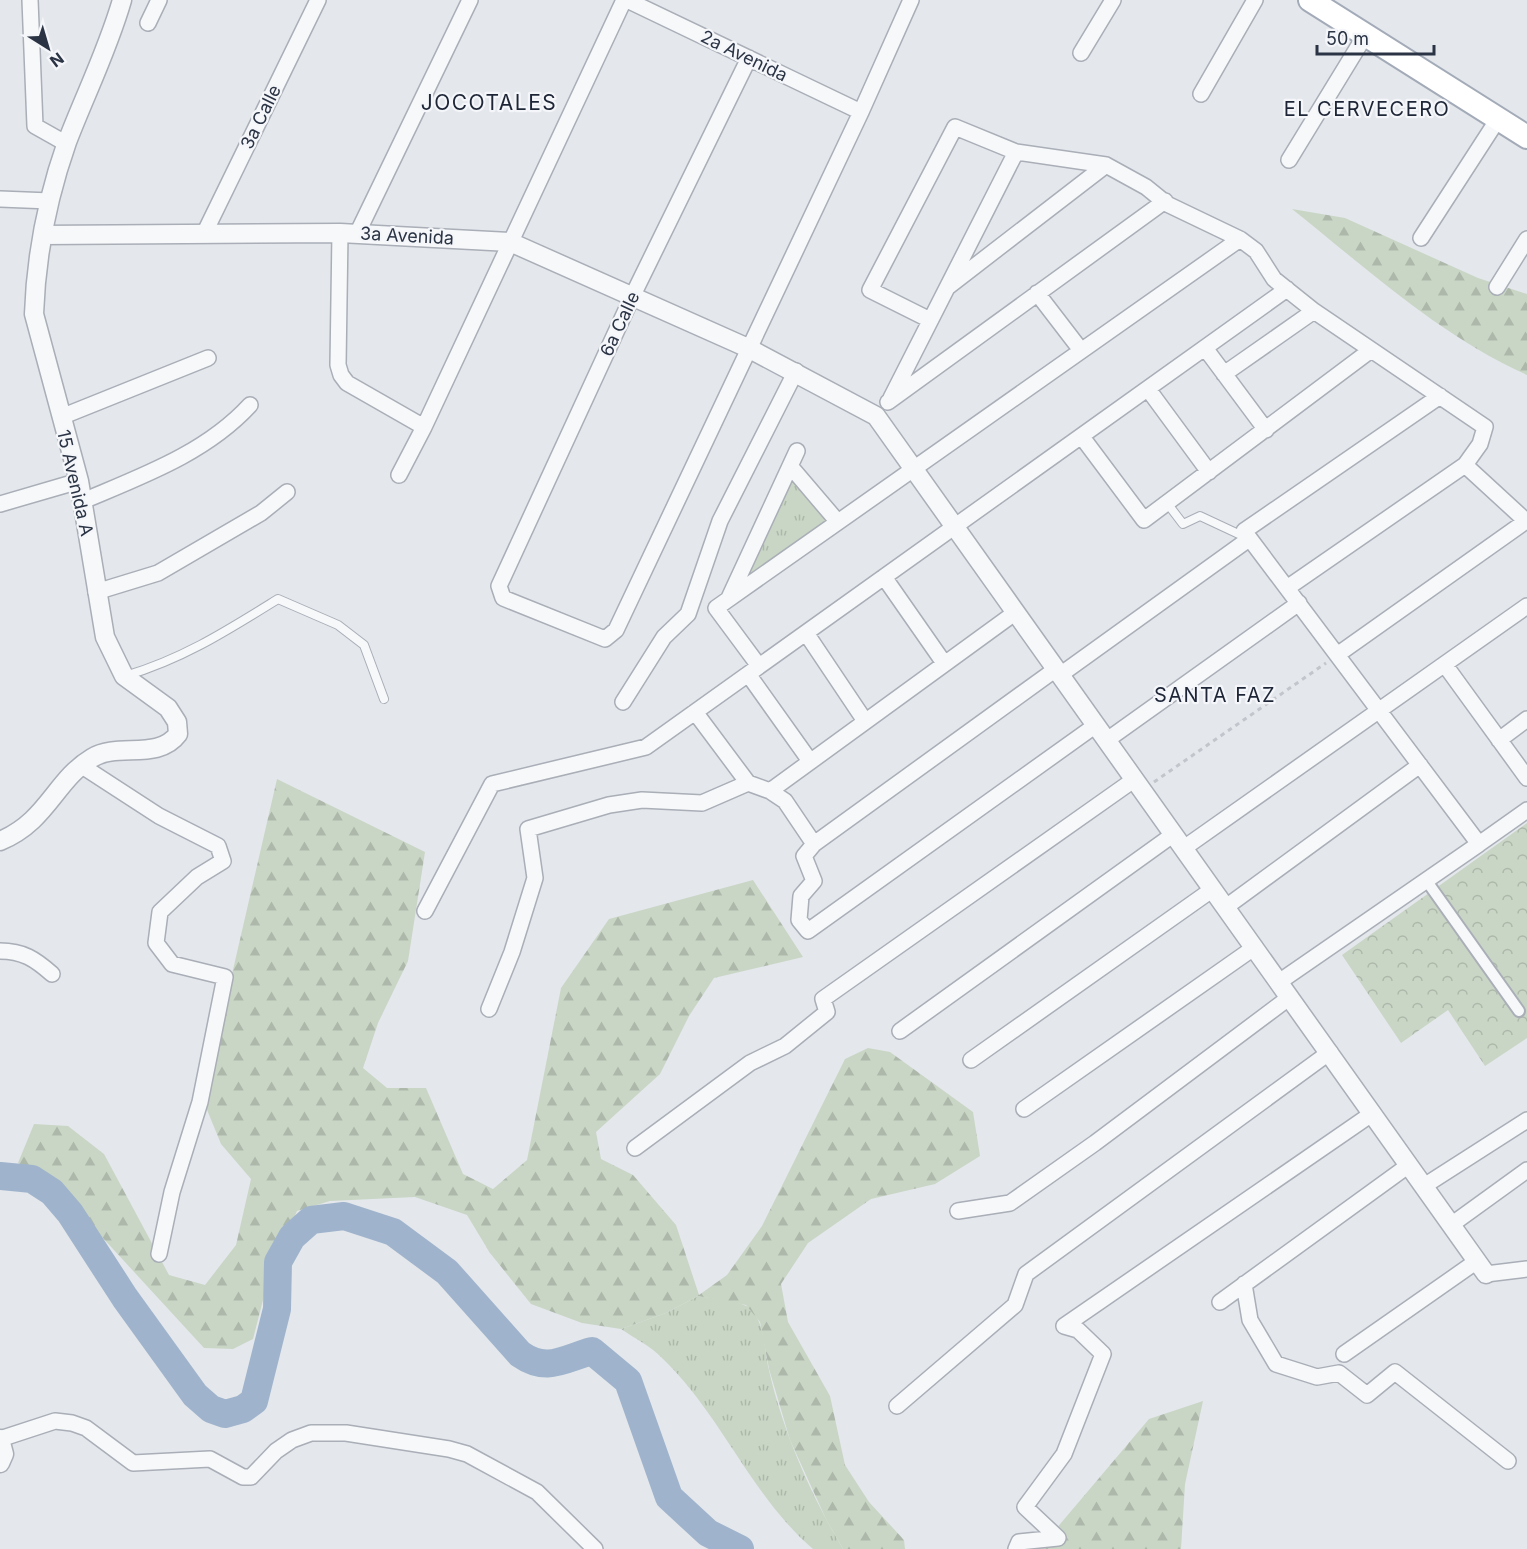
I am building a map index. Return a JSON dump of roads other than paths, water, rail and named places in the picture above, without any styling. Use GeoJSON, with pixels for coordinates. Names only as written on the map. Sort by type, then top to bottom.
{"type":"FeatureCollection","features":[{"type":"Feature","properties":{"kind":"main road"},"geometry":{"type":"LineString","coordinates":[[1310,0],[1527,137]]}},
{"type":"Feature","properties":{"kind":"street"},"geometry":{"type":"LineString","coordinates":[[30,0],[35,126],[67,144]]}},
{"type":"Feature","properties":{"kind":"street","name":"15 Avenida A"},"geometry":{"type":"LineString","coordinates":[[0,841],[30,824],[82,766],[102,754],[155,749],[171,744],[178,734],[177,722],[168,708],[124,676],[105,637],[79,481],[34,314],[35,287],[50,201],[67,144],[122,0]]}},
{"type":"Feature","properties":{"kind":"street"},"geometry":{"type":"LineString","coordinates":[[148,23],[159,0]]}},
{"type":"Feature","properties":{"kind":"street","name":"3a Calle"},"geometry":{"type":"LineString","coordinates":[[204,234],[318,0]]}},
{"type":"Feature","properties":{"kind":"street"},"geometry":{"type":"LineString","coordinates":[[424,427],[347,383],[340,375],[338,365],[348,233],[470,0]]}},
{"type":"Feature","properties":{"kind":"street"},"geometry":{"type":"LineString","coordinates":[[399,475],[424,427],[625,0]]}},
{"type":"Feature","properties":{"kind":"street","name":"2a Avenida"},"geometry":{"type":"LineString","coordinates":[[625,0],[861,112]]}},
{"type":"Feature","properties":{"kind":"street"},"geometry":{"type":"LineString","coordinates":[[748,348],[861,112],[911,0]]}},
{"type":"Feature","properties":{"kind":"street"},"geometry":{"type":"LineString","coordinates":[[1081,53],[1113,0]]}},
{"type":"Feature","properties":{"kind":"street"},"geometry":{"type":"LineString","coordinates":[[1201,94],[1255,0]]}},
{"type":"Feature","properties":{"kind":"street"},"geometry":{"type":"LineString","coordinates":[[1289,160],[1366,34]]}},
{"type":"Feature","properties":{"kind":"street","name":"6a Calle"},"geometry":{"type":"LineString","coordinates":[[748,57],[633,295],[498,586],[503,598],[605,639],[612,636],[748,348]]}},
{"type":"Feature","properties":{"kind":"street"},"geometry":{"type":"LineString","coordinates":[[1421,238],[1497,119]]}},
{"type":"Feature","properties":{"kind":"street"},"geometry":{"type":"LineString","coordinates":[[930,320],[870,290],[955,127],[1016,152],[1106,165],[1146,187],[1165,201],[1240,239],[1256,251],[1274,279],[1314,311],[1485,427],[1480,444],[1466,465],[1287,588]]}},
{"type":"Feature","properties":{"kind":"street"},"geometry":{"type":"LineString","coordinates":[[884,426],[888,402],[1016,152]]}},
{"type":"Feature","properties":{"kind":"street"},"geometry":{"type":"LineString","coordinates":[[945,288],[1106,165]]}},
{"type":"Feature","properties":{"kind":"street"},"geometry":{"type":"LineString","coordinates":[[0,199],[50,201]]}},
{"type":"Feature","properties":{"kind":"street"},"geometry":{"type":"LineString","coordinates":[[888,402],[1165,201]]}},
{"type":"Feature","properties":{"kind":"street","name":"3a Avenida"},"geometry":{"type":"LineString","coordinates":[[43,235],[348,233],[510,242],[748,348],[796,371],[876,416],[1481,1267]]}},
{"type":"Feature","properties":{"kind":"street"},"geometry":{"type":"LineString","coordinates":[[810,761],[716,608],[1080,349],[1240,239]]}},
{"type":"Feature","properties":{"kind":"street"},"geometry":{"type":"LineString","coordinates":[[1497,287],[1527,239]]}},
{"type":"Feature","properties":{"kind":"street"},"geometry":{"type":"LineString","coordinates":[[425,911],[492,784],[646,747],[1287,289]]}},
{"type":"Feature","properties":{"kind":"street"},"geometry":{"type":"LineString","coordinates":[[1037,293],[1080,349]]}},
{"type":"Feature","properties":{"kind":"street"},"geometry":{"type":"LineString","coordinates":[[1224,374],[1314,311]]}},
{"type":"Feature","properties":{"kind":"street"},"geometry":{"type":"LineString","coordinates":[[1205,348],[1266,430]]}},
{"type":"Feature","properties":{"kind":"street"},"geometry":{"type":"LineString","coordinates":[[1082,437],[1144,520],[1371,350]]}},
{"type":"Feature","properties":{"kind":"street"},"geometry":{"type":"LineString","coordinates":[[61,417],[208,358]]}},
{"type":"Feature","properties":{"kind":"street"},"geometry":{"type":"LineString","coordinates":[[623,702],[664,638],[688,614],[720,521],[796,371]]}},
{"type":"Feature","properties":{"kind":"street"},"geometry":{"type":"LineString","coordinates":[[1148,389],[1209,472]]}},
{"type":"Feature","properties":{"kind":"street"},"geometry":{"type":"LineString","coordinates":[[1440,396],[1244,531],[1479,843]]}},
{"type":"Feature","properties":{"kind":"street"},"geometry":{"type":"LineString","coordinates":[[83,501],[164,466],[216,436],[250,405]]}},
{"type":"Feature","properties":{"kind":"street"},"geometry":{"type":"LineString","coordinates":[[728,601],[797,451]]}},
{"type":"Feature","properties":{"kind":"street"},"geometry":{"type":"LineString","coordinates":[[1337,655],[1526,521],[1466,465]]}},
{"type":"Feature","properties":{"kind":"street"},"geometry":{"type":"LineString","coordinates":[[791,467],[837,521]]}},
{"type":"Feature","properties":{"kind":"street"},"geometry":{"type":"LineString","coordinates":[[0,504],[79,481]]}},
{"type":"Feature","properties":{"kind":"street"},"geometry":{"type":"LineString","coordinates":[[96,592],[158,573],[261,513],[287,492]]}},
{"type":"Feature","properties":{"kind":"street"},"geometry":{"type":"LineString","coordinates":[[1249,539],[814,844],[804,856],[814,881],[801,896],[799,920],[808,930],[1299,603]]}},
{"type":"Feature","properties":{"kind":"street"},"geometry":{"type":"LineString","coordinates":[[884,577],[944,663]]}},
{"type":"Feature","properties":{"kind":"street"},"geometry":{"type":"LineString","coordinates":[[900,1031],[1179,841],[1445,665],[1527,606]]}},
{"type":"Feature","properties":{"kind":"street"},"geometry":{"type":"LineString","coordinates":[[770,791],[1016,612]]}},
{"type":"Feature","properties":{"kind":"street"},"geometry":{"type":"LineString","coordinates":[[806,633],[865,721]]}},
{"type":"Feature","properties":{"kind":"street"},"geometry":{"type":"LineString","coordinates":[[1445,665],[1527,778]]}},
{"type":"Feature","properties":{"kind":"street"},"geometry":{"type":"LineString","coordinates":[[694,712],[748,783],[770,791],[785,801],[814,844]]}},
{"type":"Feature","properties":{"kind":"street"},"geometry":{"type":"LineString","coordinates":[[1499,740],[1527,719]]}},
{"type":"Feature","properties":{"kind":"street"},"geometry":{"type":"LineString","coordinates":[[1226,907],[1420,765]]}},
{"type":"Feature","properties":{"kind":"street"},"geometry":{"type":"LineString","coordinates":[[82,766],[159,816],[218,846],[223,861],[197,877],[160,912],[156,943],[172,964],[225,977],[200,1102],[172,1192],[159,1254]]}},
{"type":"Feature","properties":{"kind":"street"},"geometry":{"type":"LineString","coordinates":[[489,1009],[512,952],[535,878],[528,830],[609,805],[642,800],[702,803],[748,783]]}},
{"type":"Feature","properties":{"kind":"street"},"geometry":{"type":"LineString","coordinates":[[635,1148],[750,1063],[784,1046],[827,1011],[823,999],[1139,785]]}},
{"type":"Feature","properties":{"kind":"street"},"geometry":{"type":"LineString","coordinates":[[1279,982],[1527,810]]}},
{"type":"Feature","properties":{"kind":"street"},"geometry":{"type":"LineString","coordinates":[[1426,880],[1519,1011]]}},
{"type":"Feature","properties":{"kind":"street"},"geometry":{"type":"LineString","coordinates":[[971,1060],[1213,889]]}},
{"type":"Feature","properties":{"kind":"street"},"geometry":{"type":"LineString","coordinates":[[1024,1109],[1255,947]]}},
{"type":"Feature","properties":{"kind":"street"},"geometry":{"type":"LineString","coordinates":[[0,951],[18,951],[34,959],[52,974]]}},
{"type":"Feature","properties":{"kind":"street"},"geometry":{"type":"LineString","coordinates":[[958,1210],[1010,1203],[1290,997]]}},
{"type":"Feature","properties":{"kind":"street"},"geometry":{"type":"LineString","coordinates":[[897,1406],[1015,1305],[1026,1274],[1330,1052]]}},
{"type":"Feature","properties":{"kind":"street"},"geometry":{"type":"LineString","coordinates":[[1016,1549],[1019,1542],[1058,1538],[1025,1507],[1064,1454],[1103,1354],[1078,1330],[1064,1326],[1373,1113]]}},
{"type":"Feature","properties":{"kind":"street"},"geometry":{"type":"LineString","coordinates":[[1424,1186],[1527,1120]]}},
{"type":"Feature","properties":{"kind":"street"},"geometry":{"type":"LineString","coordinates":[[1220,1302],[1409,1165]]}},
{"type":"Feature","properties":{"kind":"street"},"geometry":{"type":"LineString","coordinates":[[1451,1225],[1527,1170]]}},
{"type":"Feature","properties":{"kind":"street"},"geometry":{"type":"LineString","coordinates":[[1344,1354],[1481,1267],[1527,1269]]}},
{"type":"Feature","properties":{"kind":"street"},"geometry":{"type":"LineString","coordinates":[[1244,1284],[1250,1320],[1276,1364],[1317,1377],[1339,1373],[1367,1395],[1395,1372],[1508,1461]]}},
{"type":"Feature","properties":{"kind":"street"},"geometry":{"type":"LineString","coordinates":[[0,1463],[4,1454],[0,1439],[55,1421],[86,1428],[133,1462],[210,1459],[243,1477],[251,1477],[276,1451],[292,1440],[311,1433],[346,1433],[449,1449],[467,1454],[537,1492],[595,1549]]}},
{"type":"Feature","properties":{"kind":"lane"},"geometry":{"type":"LineString","coordinates":[[1167,503],[1183,524],[1200,516],[1249,539]]}},
{"type":"Feature","properties":{"kind":"lane"},"geometry":{"type":"LineString","coordinates":[[124,676],[162,665],[197,648],[278,599],[338,625],[364,645],[384,699]]}},
{"type":"Feature","properties":{"kind":"waterway"},"geometry":{"type":"LineString","coordinates":[[0,1176],[32,1179],[52,1192],[70,1213],[125,1298],[195,1395],[211,1409],[225,1414],[243,1409],[254,1401],[277,1309],[278,1262],[292,1237],[311,1220],[344,1216],[393,1232],[447,1272],[520,1354],[530,1360],[547,1364],[592,1351],[628,1381],[669,1497],[708,1533],[740,1549]]}},
{"type":"Feature","properties":{"kind":"district","name":"JOCOTALES"},"geometry":{"type":"Point","coordinates":[489,103]}},
{"type":"Feature","properties":{"kind":"district","name":"EL CERVECERO"},"geometry":{"type":"Point","coordinates":[1367,109]}},
{"type":"Feature","properties":{"kind":"district","name":"SANTA FAZ"},"geometry":{"type":"Point","coordinates":[1215,695]}}]}
